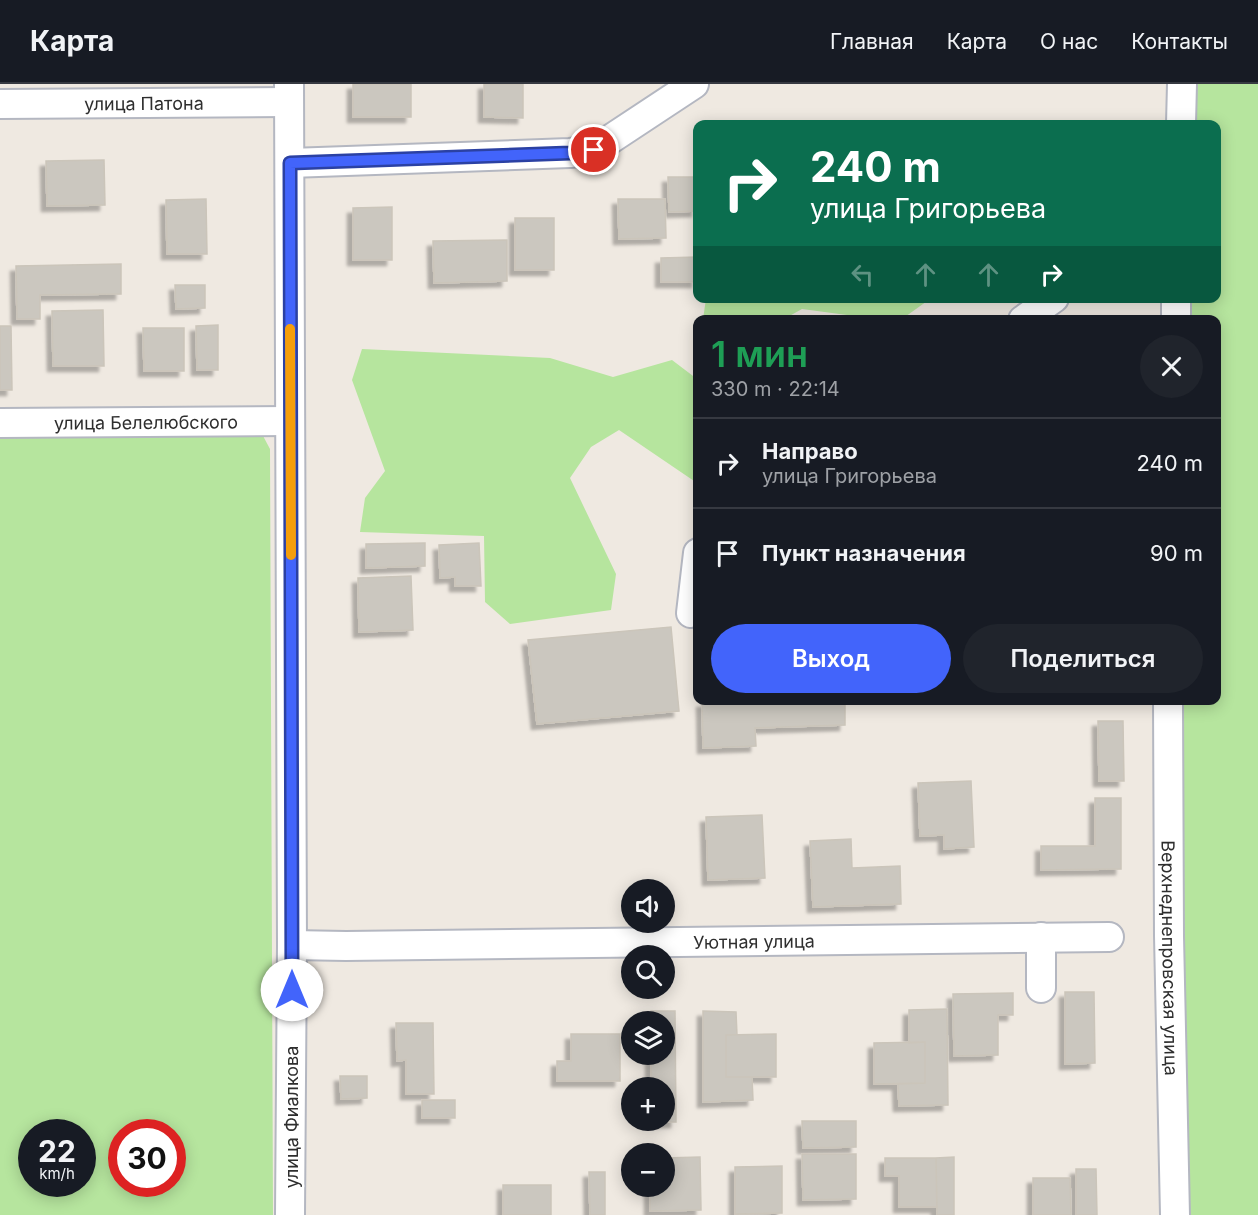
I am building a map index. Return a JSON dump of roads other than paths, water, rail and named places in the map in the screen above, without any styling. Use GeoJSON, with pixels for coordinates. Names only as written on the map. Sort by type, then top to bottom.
{"type":"FeatureCollection","features":[{"type":"Feature","properties":{"kind":"street"},"geometry":{"type":"LineString","coordinates":[[290,163],[570,153],[594,150],[694,84]]}},
{"type":"Feature","properties":{"kind":"street"},"geometry":{"type":"LineString","coordinates":[[1181,120],[1182,84]]}},
{"type":"Feature","properties":{"kind":"street","name":"улица Фиалкова"},"geometry":{"type":"LineString","coordinates":[[289,93],[292,945],[290,1215]]}},
{"type":"Feature","properties":{"kind":"street","name":"улица Патона"},"geometry":{"type":"LineString","coordinates":[[0,104],[289,93]]}},
{"type":"Feature","properties":{"kind":"street"},"geometry":{"type":"LineString","coordinates":[[1030,315],[1047,303]]}},
{"type":"Feature","properties":{"kind":"street","name":"улица Белелюбского"},"geometry":{"type":"LineString","coordinates":[[0,423],[290,421]]}},
{"type":"Feature","properties":{"kind":"street"},"geometry":{"type":"LineString","coordinates":[[691,613],[693,596]]}},
{"type":"Feature","properties":{"kind":"street","name":"Верхнеднепровская улица"},"geometry":{"type":"LineString","coordinates":[[1168,705],[1169,936],[1175,1215]]}},
{"type":"Feature","properties":{"kind":"street"},"geometry":{"type":"LineString","coordinates":[[1041,937],[1041,988]]}},
{"type":"Feature","properties":{"kind":"street","name":"Уютная улица"},"geometry":{"type":"LineString","coordinates":[[292,945],[1109,937]]}}]}
